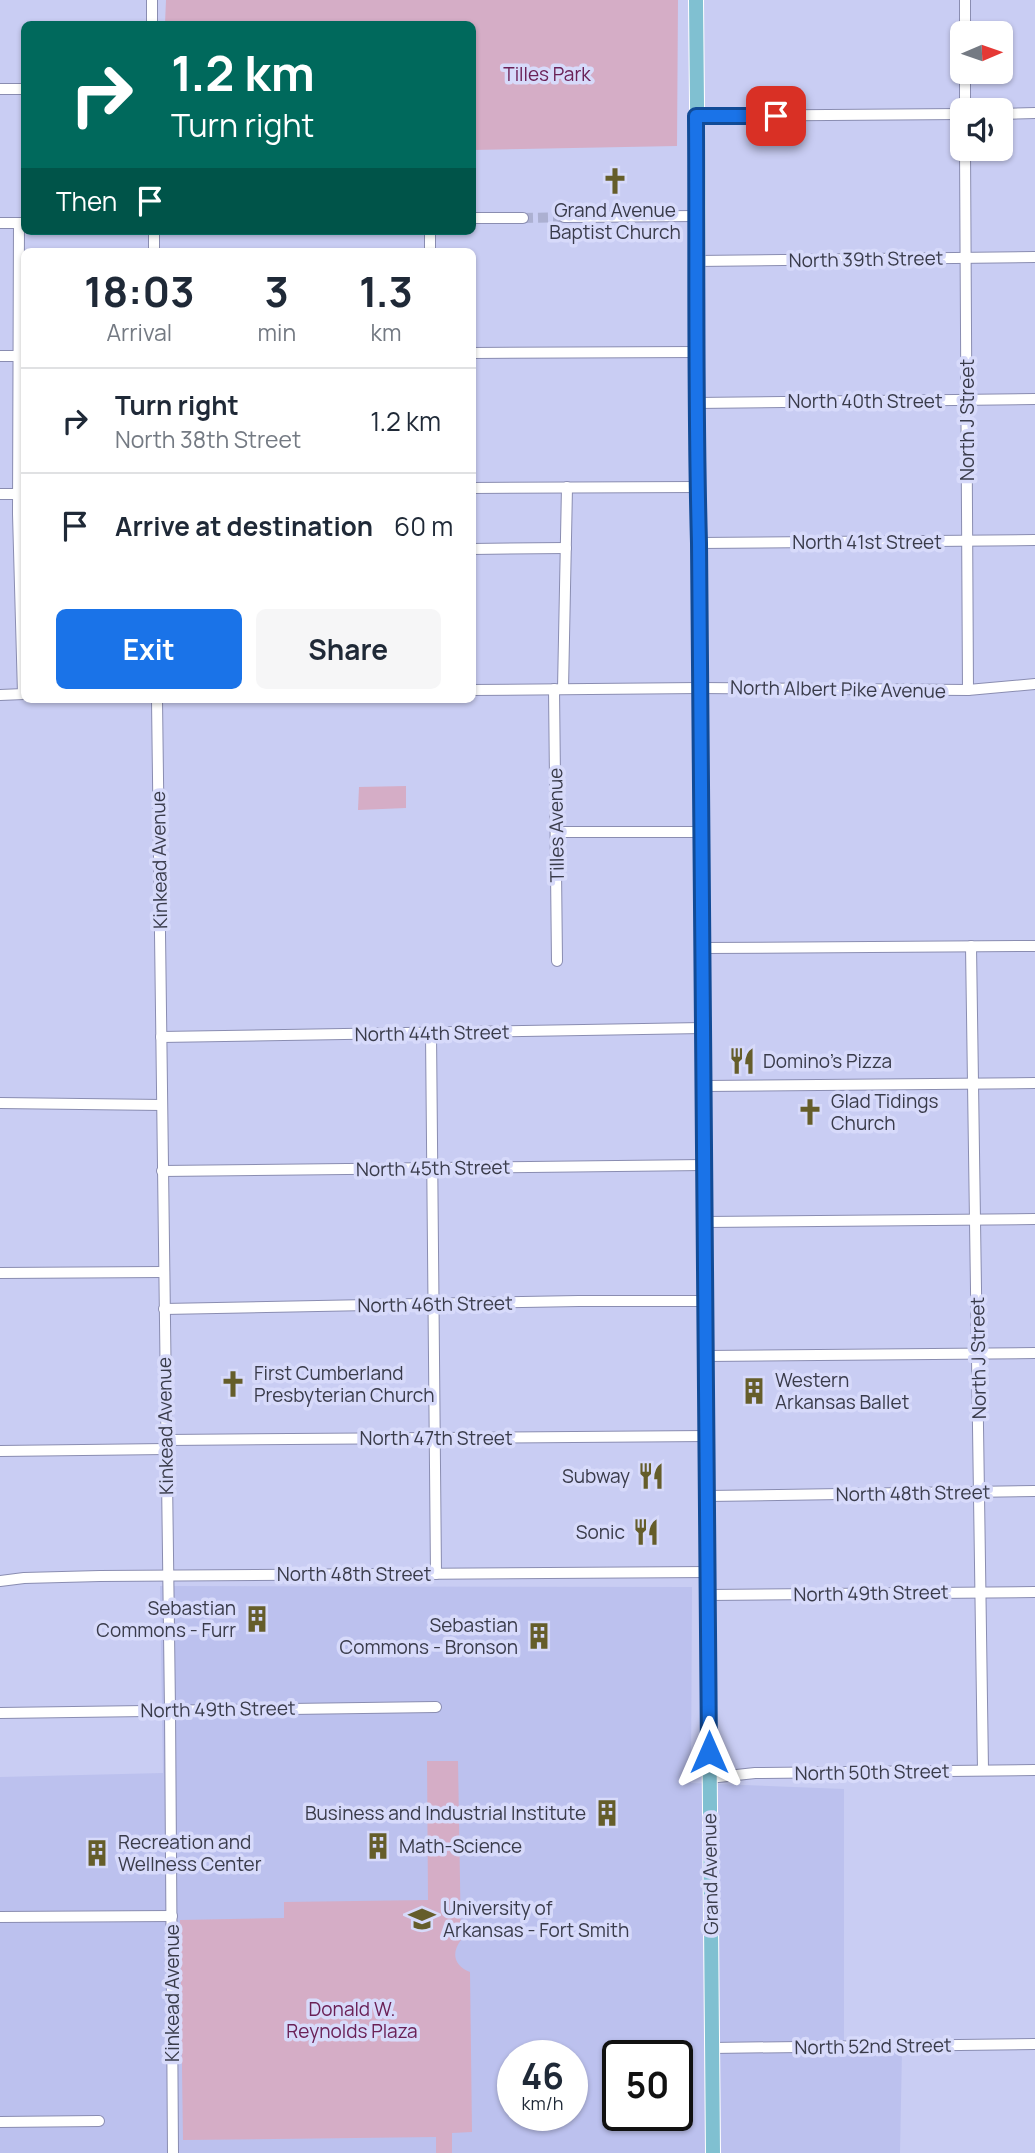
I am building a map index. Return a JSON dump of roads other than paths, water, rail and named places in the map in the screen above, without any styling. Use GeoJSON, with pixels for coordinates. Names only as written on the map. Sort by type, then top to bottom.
{"type":"FeatureCollection","features":[{"type":"Feature","properties":{"kind":"main road","name":"Grand Avenue"},"geometry":{"type":"LineString","coordinates":[[696,0],[696,403],[713,2153]]}},
{"type":"Feature","properties":{"kind":"street"},"geometry":{"type":"LineString","coordinates":[[152,0],[152,21]]}},
{"type":"Feature","properties":{"kind":"street"},"geometry":{"type":"LineString","coordinates":[[965,0],[965,21]]}},
{"type":"Feature","properties":{"kind":"street"},"geometry":{"type":"LineString","coordinates":[[0,89],[21,89]]}},
{"type":"Feature","properties":{"kind":"street"},"geometry":{"type":"LineString","coordinates":[[696,116],[950,112]]}},
{"type":"Feature","properties":{"kind":"street"},"geometry":{"type":"LineString","coordinates":[[1013,114],[1035,114]]}},
{"type":"Feature","properties":{"kind":"street","name":"North J Street"},"geometry":{"type":"LineString","coordinates":[[965,161],[968,690]]}},
{"type":"Feature","properties":{"kind":"street"},"geometry":{"type":"LineString","coordinates":[[564,217],[697,216]]}},
{"type":"Feature","properties":{"kind":"street"},"geometry":{"type":"LineString","coordinates":[[476,218],[523,218]]}},
{"type":"Feature","properties":{"kind":"street"},"geometry":{"type":"LineString","coordinates":[[0,223],[21,223]]}},
{"type":"Feature","properties":{"kind":"street","name":"North 39th Street"},"geometry":{"type":"LineString","coordinates":[[697,261],[1035,257]]}},
{"type":"Feature","properties":{"kind":"street"},"geometry":{"type":"LineString","coordinates":[[476,353],[698,352]]}},
{"type":"Feature","properties":{"kind":"street"},"geometry":{"type":"LineString","coordinates":[[0,356],[21,356]]}},
{"type":"Feature","properties":{"kind":"street","name":"North 40th Street"},"geometry":{"type":"LineString","coordinates":[[696,403],[1035,400]]}},
{"type":"Feature","properties":{"kind":"street"},"geometry":{"type":"LineString","coordinates":[[476,488],[697,487]]}},
{"type":"Feature","properties":{"kind":"street","name":"Tilles Avenue"},"geometry":{"type":"LineString","coordinates":[[557,961],[556,832],[566,488]]}},
{"type":"Feature","properties":{"kind":"street"},"geometry":{"type":"LineString","coordinates":[[0,494],[21,494]]}},
{"type":"Feature","properties":{"kind":"street","name":"North 41st Street"},"geometry":{"type":"LineString","coordinates":[[699,543],[1035,540]]}},
{"type":"Feature","properties":{"kind":"street"},"geometry":{"type":"LineString","coordinates":[[476,549],[566,548]]}},
{"type":"Feature","properties":{"kind":"street","name":"North Albert Pike Avenue"},"geometry":{"type":"LineString","coordinates":[[476,690],[968,690],[1035,684]]}},
{"type":"Feature","properties":{"kind":"street"},"geometry":{"type":"LineString","coordinates":[[0,695],[21,694]]}},
{"type":"Feature","properties":{"kind":"street","name":"Kinkead Avenue"},"geometry":{"type":"LineString","coordinates":[[156,703],[170,1710],[173,2153]]}},
{"type":"Feature","properties":{"kind":"street"},"geometry":{"type":"LineString","coordinates":[[556,832],[701,832]]}},
{"type":"Feature","properties":{"kind":"street","name":"North J Street"},"geometry":{"type":"LineString","coordinates":[[971,946],[983,1770]]}},
{"type":"Feature","properties":{"kind":"street"},"geometry":{"type":"LineString","coordinates":[[702,948],[1035,946]]}},
{"type":"Feature","properties":{"kind":"street","name":"North 44th Street"},"geometry":{"type":"LineString","coordinates":[[161,1037],[703,1028]]}},
{"type":"Feature","properties":{"kind":"street"},"geometry":{"type":"LineString","coordinates":[[431,1033],[436,1574]]}},
{"type":"Feature","properties":{"kind":"street"},"geometry":{"type":"LineString","coordinates":[[704,1086],[1035,1083]]}},
{"type":"Feature","properties":{"kind":"street"},"geometry":{"type":"LineString","coordinates":[[0,1103],[162,1105]]}},
{"type":"Feature","properties":{"kind":"street","name":"North 45th Street"},"geometry":{"type":"LineString","coordinates":[[162,1171],[704,1165]]}},
{"type":"Feature","properties":{"kind":"street"},"geometry":{"type":"LineString","coordinates":[[705,1222],[1035,1219]]}},
{"type":"Feature","properties":{"kind":"street"},"geometry":{"type":"LineString","coordinates":[[0,1273],[163,1272]]}},
{"type":"Feature","properties":{"kind":"street","name":"North 46th Street"},"geometry":{"type":"LineString","coordinates":[[164,1309],[705,1301]]}},
{"type":"Feature","properties":{"kind":"street"},"geometry":{"type":"LineString","coordinates":[[706,1356],[1035,1353]]}},
{"type":"Feature","properties":{"kind":"street","name":"North 47th Street"},"geometry":{"type":"LineString","coordinates":[[0,1451],[435,1439],[706,1436]]}},
{"type":"Feature","properties":{"kind":"street","name":"North 48th Street"},"geometry":{"type":"LineString","coordinates":[[707,1496],[1035,1491]]}},
{"type":"Feature","properties":{"kind":"street","name":"North 48th Street"},"geometry":{"type":"LineString","coordinates":[[0,1581],[24,1577],[708,1572]]}},
{"type":"Feature","properties":{"kind":"street","name":"North 49th Street"},"geometry":{"type":"LineString","coordinates":[[708,1595],[1035,1592]]}},
{"type":"Feature","properties":{"kind":"street","name":"North 49th Street"},"geometry":{"type":"LineString","coordinates":[[0,1713],[436,1707]]}},
{"type":"Feature","properties":{"kind":"street","name":"North 50th Street"},"geometry":{"type":"LineString","coordinates":[[709,1778],[755,1773],[1035,1770]]}},
{"type":"Feature","properties":{"kind":"street"},"geometry":{"type":"LineString","coordinates":[[0,1917],[172,1916]]}},
{"type":"Feature","properties":{"kind":"street","name":"North 52nd Street"},"geometry":{"type":"LineString","coordinates":[[712,2048],[1035,2044]]}},
{"type":"Feature","properties":{"kind":"street"},"geometry":{"type":"LineString","coordinates":[[0,2122],[99,2121]]}},
{"type":"Feature","properties":{"kind":"tunnel"},"geometry":{"type":"LineString","coordinates":[[523,218],[564,217]]}},
{"type":"Feature","properties":{"kind":"place","name":"Grand Avenue Baptist Church"},"geometry":{"type":"Point","coordinates":[615,181]}},
{"type":"Feature","properties":{"kind":"place","name":"Domino's Pizza"},"geometry":{"type":"Point","coordinates":[742,1061]}},
{"type":"Feature","properties":{"kind":"place","name":"Glad Tidings Church"},"geometry":{"type":"Point","coordinates":[810,1112]}},
{"type":"Feature","properties":{"kind":"place","name":"First Cumberland Presbyterian Church"},"geometry":{"type":"Point","coordinates":[233,1384]}},
{"type":"Feature","properties":{"kind":"place","name":"Western Arkansas Ballet"},"geometry":{"type":"Point","coordinates":[754,1391]}},
{"type":"Feature","properties":{"kind":"place","name":"Subway"},"geometry":{"type":"Point","coordinates":[651,1476]}},
{"type":"Feature","properties":{"kind":"place","name":"Sonic"},"geometry":{"type":"Point","coordinates":[646,1532]}},
{"type":"Feature","properties":{"kind":"place","name":"Sebastian Commons - Furr"},"geometry":{"type":"Point","coordinates":[257,1619]}},
{"type":"Feature","properties":{"kind":"place","name":"Sebastian Commons - Bronson"},"geometry":{"type":"Point","coordinates":[539,1636]}},
{"type":"Feature","properties":{"kind":"place","name":"Business and Industrial Institute"},"geometry":{"type":"Point","coordinates":[607,1813]}},
{"type":"Feature","properties":{"kind":"place","name":"Math-Science"},"geometry":{"type":"Point","coordinates":[378,1846]}},
{"type":"Feature","properties":{"kind":"place","name":"Recreation and Wellness Center"},"geometry":{"type":"Point","coordinates":[97,1853]}},
{"type":"Feature","properties":{"kind":"place","name":"University of Arkansas - Fort Smith"},"geometry":{"type":"Point","coordinates":[422,1919]}},
{"type":"Feature","properties":{"kind":"park label","name":"Tilles Park"},"geometry":{"type":"Point","coordinates":[547,74]}},
{"type":"Feature","properties":{"kind":"park label","name":"Donald W. Reynolds Plaza"},"geometry":{"type":"Point","coordinates":[352,2020]}}]}
